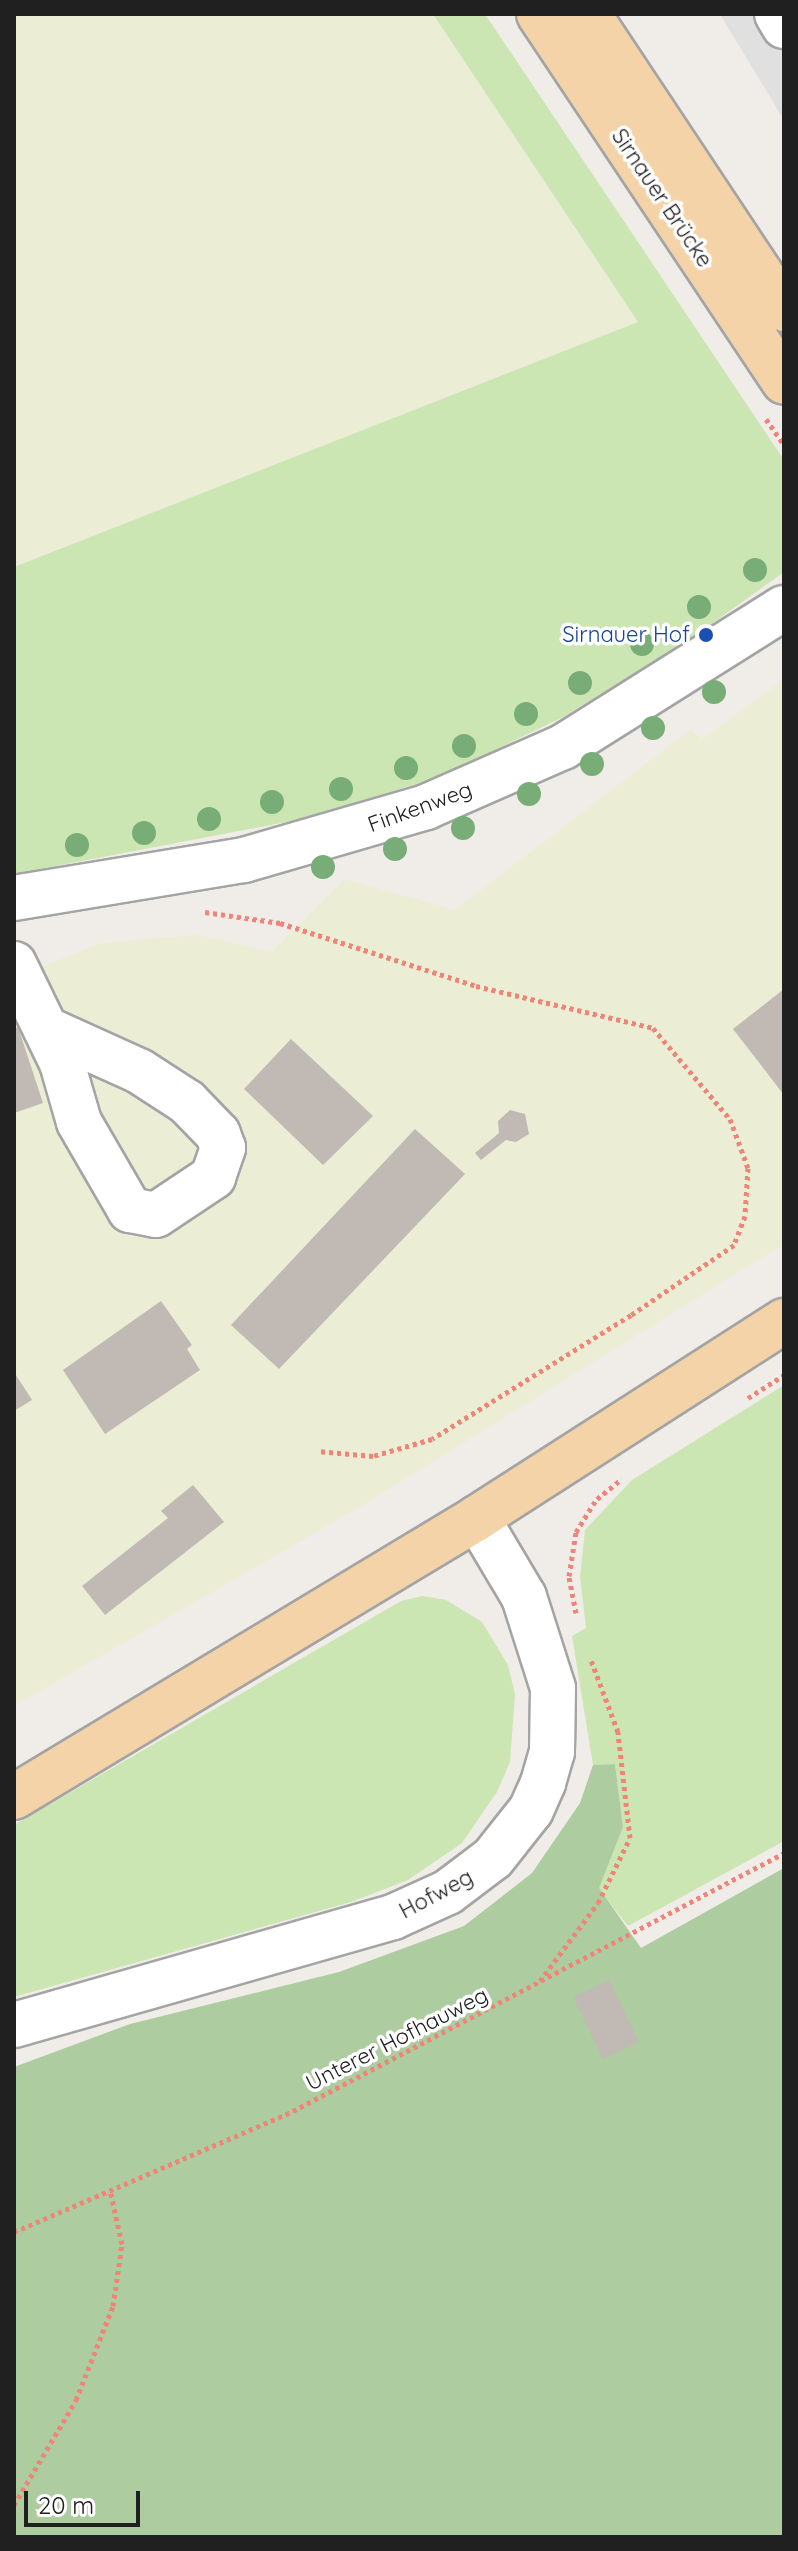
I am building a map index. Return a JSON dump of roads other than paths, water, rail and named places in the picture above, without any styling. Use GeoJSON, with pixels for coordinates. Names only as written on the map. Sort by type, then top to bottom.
{"type":"FeatureCollection","features":[{"type":"Feature","properties":{"kind":"main road","name":"Sirnauer Brücke"},"geometry":{"type":"LineString","coordinates":[[539,14],[784,382]]}},
{"type":"Feature","properties":{"kind":"main road","name":"Sirnauer Brücke"},"geometry":{"type":"LineString","coordinates":[[588,14],[784,309]]}},
{"type":"Feature","properties":{"kind":"main road"},"geometry":{"type":"LineString","coordinates":[[14,1797],[477,1518],[784,1321]]}},
{"type":"Feature","properties":{"kind":"street"},"geometry":{"type":"LineString","coordinates":[[777,14],[784,26]]}},
{"type":"Feature","properties":{"kind":"street","name":"Finkenweg"},"geometry":{"type":"LineString","coordinates":[[14,898],[244,860],[426,807],[563,747],[784,608]]}},
{"type":"Feature","properties":{"kind":"street"},"geometry":{"type":"LineString","coordinates":[[14,964],[48,1030]]}},
{"type":"Feature","properties":{"kind":"street","name":"Hofweg"},"geometry":{"type":"LineString","coordinates":[[14,2025],[393,1917],[448,1892],[493,1858],[531,1810],[543,1783],[552,1752],[554,1703],[538,1630],[477,1518]]}},
{"type":"Feature","properties":{"kind":"place","name":"Sirnauer Hof"},"geometry":{"type":"Point","coordinates":[706,635]}}]}
